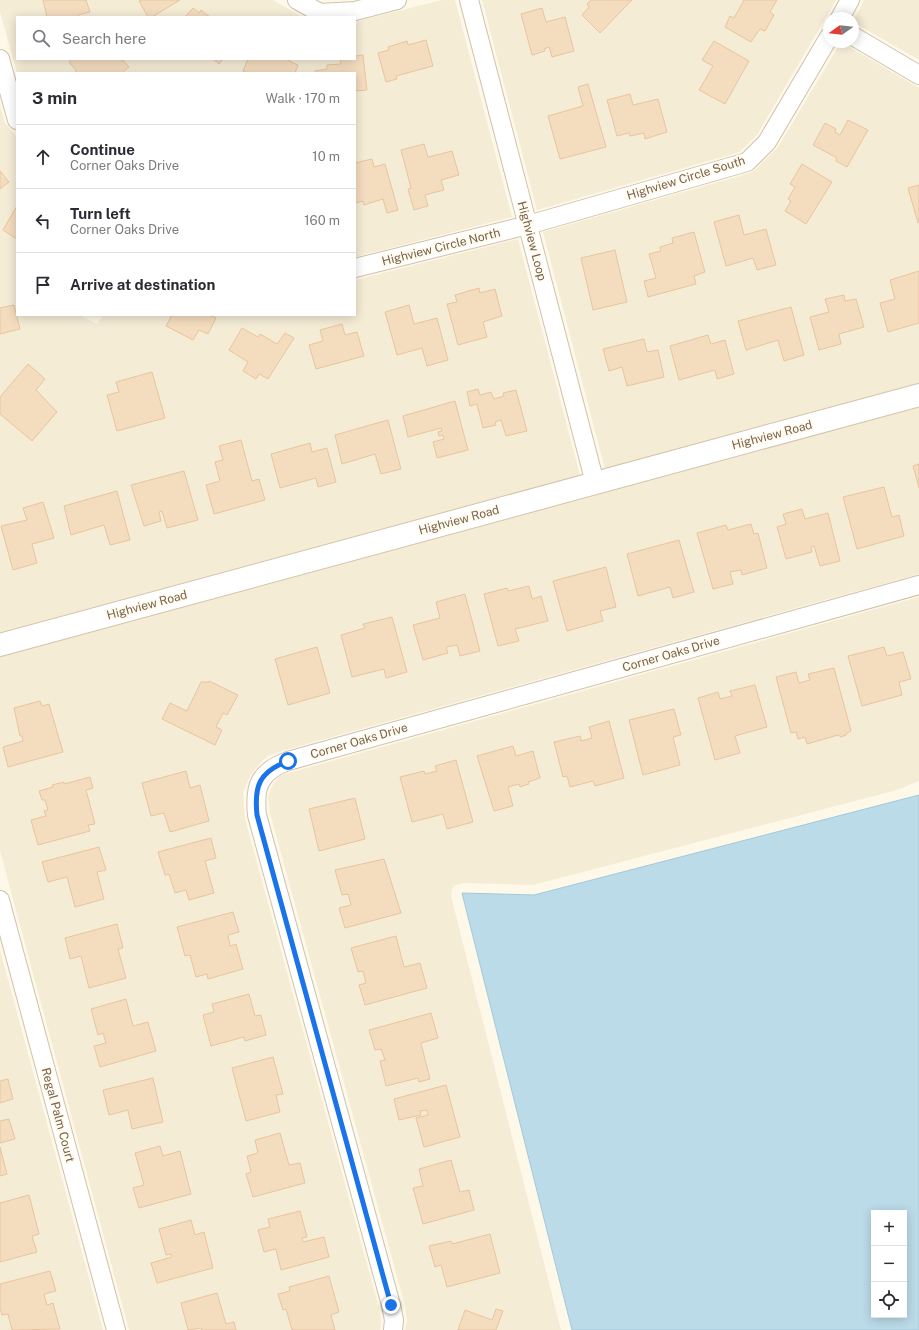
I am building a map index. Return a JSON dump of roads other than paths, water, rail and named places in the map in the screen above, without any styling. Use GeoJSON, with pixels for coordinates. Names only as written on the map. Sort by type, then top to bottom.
{"type":"FeatureCollection","features":[{"type":"Feature","properties":{"kind":"street"},"geometry":{"type":"LineString","coordinates":[[297,0],[320,13],[355,11],[397,0]]}},
{"type":"Feature","properties":{"kind":"street","name":"Highview Loop"},"geometry":{"type":"LineString","coordinates":[[469,0],[596,483]]}},
{"type":"Feature","properties":{"kind":"street"},"geometry":{"type":"LineString","coordinates":[[843,12],[850,0]]}},
{"type":"Feature","properties":{"kind":"street"},"geometry":{"type":"LineString","coordinates":[[859,39],[919,74]]}},
{"type":"Feature","properties":{"kind":"street","name":"Highview Circle South"},"geometry":{"type":"LineString","coordinates":[[528,225],[747,162],[767,142],[823,47]]}},
{"type":"Feature","properties":{"kind":"street"},"geometry":{"type":"LineString","coordinates":[[0,59],[16,116]]}},
{"type":"Feature","properties":{"kind":"street","name":"Highview Circle North"},"geometry":{"type":"LineString","coordinates":[[356,268],[528,225]]}},
{"type":"Feature","properties":{"kind":"street","name":"Highview Road"},"geometry":{"type":"LineString","coordinates":[[0,645],[919,395]]}},
{"type":"Feature","properties":{"kind":"street","name":"Corner Oaks Drive"},"geometry":{"type":"LineString","coordinates":[[393,1330],[394,1320],[389,1298],[257,815],[255,796],[261,781],[273,767],[288,761],[919,585]]}},
{"type":"Feature","properties":{"kind":"street","name":"Regal Palm Court"},"geometry":{"type":"LineString","coordinates":[[0,900],[116,1330]]}},
{"type":"Feature","properties":{"kind":"water"},"geometry":{"type":"Polygon","coordinates":[[[919,795],[919,1330],[572,1330],[462,893],[534,895],[919,795]]]}}]}
